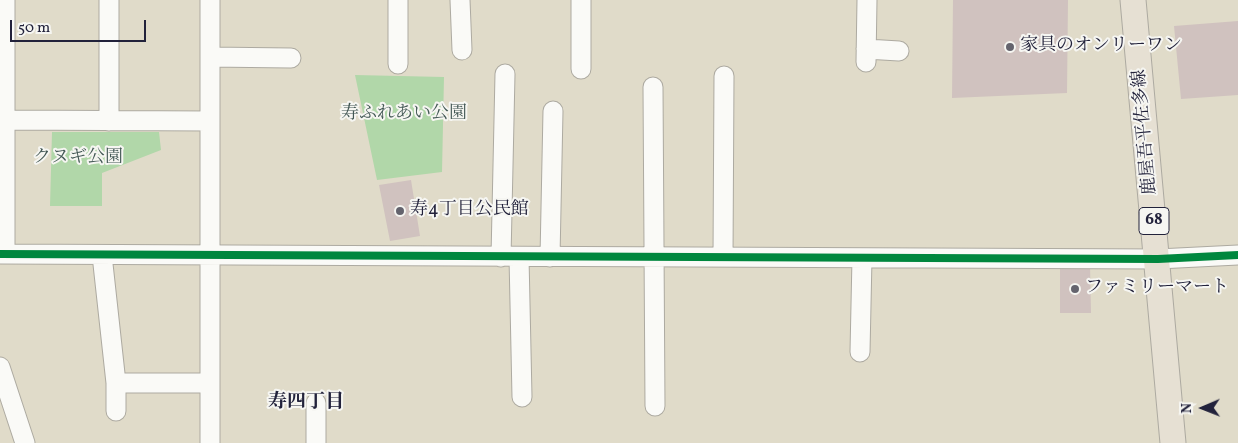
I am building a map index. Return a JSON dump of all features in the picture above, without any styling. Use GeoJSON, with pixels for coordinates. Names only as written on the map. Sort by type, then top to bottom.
{"type":"FeatureCollection","features":[{"type":"Feature","properties":{"kind":"main road","name":"鹿屋吾平佐多線"},"geometry":{"type":"LineString","coordinates":[[1133,0],[1158,258],[1173,443]]}},
{"type":"Feature","properties":{"kind":"street"},"geometry":{"type":"LineString","coordinates":[[5,0],[2,254],[862,258],[1158,258],[1238,255]]}},
{"type":"Feature","properties":{"kind":"street"},"geometry":{"type":"LineString","coordinates":[[108,121],[109,0]]}},
{"type":"Feature","properties":{"kind":"street"},"geometry":{"type":"LineString","coordinates":[[210,0],[210,443]]}},
{"type":"Feature","properties":{"kind":"street"},"geometry":{"type":"LineString","coordinates":[[398,0],[398,64]]}},
{"type":"Feature","properties":{"kind":"street"},"geometry":{"type":"LineString","coordinates":[[460,0],[462,50]]}},
{"type":"Feature","properties":{"kind":"street"},"geometry":{"type":"LineString","coordinates":[[581,0],[581,69]]}},
{"type":"Feature","properties":{"kind":"street"},"geometry":{"type":"LineString","coordinates":[[867,0],[866,55],[899,51]]}},
{"type":"Feature","properties":{"kind":"street"},"geometry":{"type":"LineString","coordinates":[[210,57],[291,58]]}},
{"type":"Feature","properties":{"kind":"street"},"geometry":{"type":"LineString","coordinates":[[505,74],[510,257],[522,397]]}},
{"type":"Feature","properties":{"kind":"street"},"geometry":{"type":"LineString","coordinates":[[723,257],[724,76]]}},
{"type":"Feature","properties":{"kind":"street"},"geometry":{"type":"LineString","coordinates":[[653,87],[655,406]]}},
{"type":"Feature","properties":{"kind":"street"},"geometry":{"type":"LineString","coordinates":[[550,257],[553,110]]}},
{"type":"Feature","properties":{"kind":"street"},"geometry":{"type":"LineString","coordinates":[[5,120],[210,121]]}},
{"type":"Feature","properties":{"kind":"street"},"geometry":{"type":"LineString","coordinates":[[102,255],[116,383],[116,412]]}},
{"type":"Feature","properties":{"kind":"street"},"geometry":{"type":"LineString","coordinates":[[860,352],[862,258]]}},
{"type":"Feature","properties":{"kind":"street"},"geometry":{"type":"LineString","coordinates":[[0,367],[25,443]]}},
{"type":"Feature","properties":{"kind":"street"},"geometry":{"type":"LineString","coordinates":[[116,383],[210,383]]}},
{"type":"Feature","properties":{"kind":"street"},"geometry":{"type":"LineString","coordinates":[[316,403],[316,443]]}},
{"type":"Feature","properties":{"kind":"green space","name":"寿ふれあい公園"},"geometry":{"type":"Polygon","coordinates":[[[355,75],[444,77],[442,172],[377,180],[355,75]]]}},
{"type":"Feature","properties":{"kind":"green space","name":"クヌギ公園"},"geometry":{"type":"Polygon","coordinates":[[[52,132],[159,132],[161,150],[102,173],[102,206],[50,206],[52,132]]]}},
{"type":"Feature","properties":{"kind":"building","name":"家具のオンリーワン"},"geometry":{"type":"Polygon","coordinates":[[[953,0],[1068,0],[1067,93],[952,98],[953,0]]]}},
{"type":"Feature","properties":{"kind":"building"},"geometry":{"type":"Polygon","coordinates":[[[1238,21],[1238,95],[1181,99],[1174,26],[1238,21]]]}},
{"type":"Feature","properties":{"kind":"building","name":"寿4丁目公民館"},"geometry":{"type":"Polygon","coordinates":[[[411,180],[420,236],[390,241],[379,185],[411,180]]]}},
{"type":"Feature","properties":{"kind":"building","name":"ファミリーマート"},"geometry":{"type":"Polygon","coordinates":[[[1090,264],[1091,313],[1060,313],[1060,265],[1090,264]]]}},
{"type":"Feature","properties":{"kind":"cycle path"},"geometry":{"type":"LineString","coordinates":[[0,254],[1158,259],[1238,255]]}},
{"type":"Feature","properties":{"kind":"place","name":"家具のオンリーワン"},"geometry":{"type":"Point","coordinates":[1010,47]}},
{"type":"Feature","properties":{"kind":"place","name":"寿4丁目公民館"},"geometry":{"type":"Point","coordinates":[400,211]}},
{"type":"Feature","properties":{"kind":"place","name":"ファミリーマート"},"geometry":{"type":"Point","coordinates":[1075,289]}},
{"type":"Feature","properties":{"kind":"district","name":"寿四丁目"},"geometry":{"type":"Point","coordinates":[306,404]}}]}
